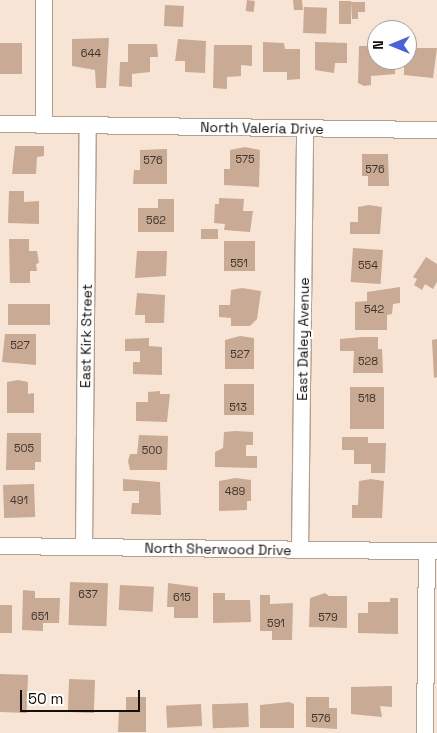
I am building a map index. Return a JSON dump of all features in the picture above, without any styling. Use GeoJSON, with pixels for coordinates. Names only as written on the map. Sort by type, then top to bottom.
{"type":"FeatureCollection","features":[{"type":"Feature","properties":{"kind":"street"},"geometry":{"type":"LineString","coordinates":[[0,124],[44,125],[44,0]]}},
{"type":"Feature","properties":{"kind":"street","name":"North Valeria Drive"},"geometry":{"type":"LineString","coordinates":[[44,125],[437,130]]}},
{"type":"Feature","properties":{"kind":"street","name":"East Kirk Street"},"geometry":{"type":"LineString","coordinates":[[84,547],[88,126]]}},
{"type":"Feature","properties":{"kind":"street","name":"East Daley Avenue"},"geometry":{"type":"LineString","coordinates":[[300,550],[305,128]]}},
{"type":"Feature","properties":{"kind":"street","name":"North Sherwood Drive"},"geometry":{"type":"LineString","coordinates":[[0,546],[432,551]]}},
{"type":"Feature","properties":{"kind":"street"},"geometry":{"type":"LineString","coordinates":[[425,733],[432,551]]}},
{"type":"Feature","properties":{"kind":"building"},"geometry":{"type":"Polygon","coordinates":[[[247,0],[255,1],[254,12],[246,11],[247,0]]]}},
{"type":"Feature","properties":{"kind":"building"},"geometry":{"type":"Polygon","coordinates":[[[293,0],[302,0],[303,10],[294,10],[293,0]]]}},
{"type":"Feature","properties":{"kind":"building"},"geometry":{"type":"Polygon","coordinates":[[[339,1],[351,1],[351,24],[339,24],[339,1]]]}},
{"type":"Feature","properties":{"kind":"building"},"geometry":{"type":"Polygon","coordinates":[[[351,2],[365,2],[365,12],[358,12],[358,19],[352,19],[351,2]]]}},
{"type":"Feature","properties":{"kind":"building"},"geometry":{"type":"Polygon","coordinates":[[[165,5],[184,6],[183,27],[164,26],[165,5]]]}},
{"type":"Feature","properties":{"kind":"building"},"geometry":{"type":"Polygon","coordinates":[[[304,7],[327,8],[326,34],[303,33],[304,7]]]}},
{"type":"Feature","properties":{"kind":"building"},"geometry":{"type":"Polygon","coordinates":[[[109,38],[106,88],[96,88],[95,70],[72,66],[72,39],[109,38]]]}},
{"type":"Feature","properties":{"kind":"building"},"geometry":{"type":"Polygon","coordinates":[[[178,39],[206,41],[205,73],[185,72],[185,61],[175,61],[178,39]]]}},
{"type":"Feature","properties":{"kind":"building"},"geometry":{"type":"Polygon","coordinates":[[[263,42],[284,43],[285,49],[300,49],[300,79],[287,80],[287,72],[263,72],[263,42]]]}},
{"type":"Feature","properties":{"kind":"building"},"geometry":{"type":"Polygon","coordinates":[[[315,42],[347,43],[347,63],[335,63],[334,73],[315,70],[315,42]]]}},
{"type":"Feature","properties":{"kind":"building"},"geometry":{"type":"Polygon","coordinates":[[[0,43],[22,43],[22,74],[0,74],[0,43]]]}},
{"type":"Feature","properties":{"kind":"building"},"geometry":{"type":"Polygon","coordinates":[[[128,44],[157,44],[158,57],[150,57],[150,72],[132,74],[132,87],[119,86],[120,62],[128,62],[128,44]]]}},
{"type":"Feature","properties":{"kind":"building"},"geometry":{"type":"Polygon","coordinates":[[[214,45],[252,45],[252,66],[241,65],[241,76],[227,77],[227,89],[213,88],[214,45]]]}},
{"type":"Feature","properties":{"kind":"building"},"geometry":{"type":"Polygon","coordinates":[[[359,46],[367,46],[367,70],[395,70],[395,74],[371,76],[371,85],[364,86],[358,83],[359,46]]]}},
{"type":"Feature","properties":{"kind":"building"},"geometry":{"type":"Polygon","coordinates":[[[417,48],[437,48],[433,78],[404,75],[404,70],[417,70],[417,48]]]}},
{"type":"Feature","properties":{"kind":"building"},"geometry":{"type":"Polygon","coordinates":[[[15,146],[44,146],[44,156],[37,157],[36,174],[12,174],[15,146]]]}},
{"type":"Feature","properties":{"kind":"building"},"geometry":{"type":"Polygon","coordinates":[[[245,147],[260,150],[259,187],[224,185],[224,169],[230,169],[230,150],[245,147]]]}},
{"type":"Feature","properties":{"kind":"building"},"geometry":{"type":"Polygon","coordinates":[[[167,149],[167,184],[133,184],[134,170],[140,170],[140,150],[167,149]]]}},
{"type":"Feature","properties":{"kind":"building"},"geometry":{"type":"Polygon","coordinates":[[[362,154],[388,154],[389,186],[368,186],[368,176],[362,176],[362,154]]]}},
{"type":"Feature","properties":{"kind":"building"},"geometry":{"type":"Polygon","coordinates":[[[9,191],[24,191],[24,202],[39,201],[39,224],[8,223],[9,191]]]}},
{"type":"Feature","properties":{"kind":"building"},"geometry":{"type":"Polygon","coordinates":[[[219,198],[244,199],[243,211],[253,211],[250,232],[224,230],[225,224],[214,223],[215,204],[219,204],[219,198]]]}},
{"type":"Feature","properties":{"kind":"building"},"geometry":{"type":"Polygon","coordinates":[[[158,199],[174,199],[174,232],[138,232],[138,208],[158,208],[158,199]]]}},
{"type":"Feature","properties":{"kind":"building"},"geometry":{"type":"Polygon","coordinates":[[[369,205],[382,207],[380,234],[350,234],[350,222],[358,222],[358,207],[369,205]]]}},
{"type":"Feature","properties":{"kind":"building"},"geometry":{"type":"Polygon","coordinates":[[[201,229],[218,229],[218,239],[201,239],[201,229]]]}},
{"type":"Feature","properties":{"kind":"building"},"geometry":{"type":"Polygon","coordinates":[[[9,239],[29,239],[29,251],[37,251],[39,263],[36,264],[37,271],[30,271],[30,283],[10,283],[9,239]]]}},
{"type":"Feature","properties":{"kind":"building"},"geometry":{"type":"Polygon","coordinates":[[[224,241],[255,241],[255,271],[224,271],[224,241]]]}},
{"type":"Feature","properties":{"kind":"building"},"geometry":{"type":"Polygon","coordinates":[[[353,248],[383,250],[381,284],[351,282],[353,248]]]}},
{"type":"Feature","properties":{"kind":"building"},"geometry":{"type":"Polygon","coordinates":[[[137,251],[167,251],[166,276],[135,278],[137,251]]]}},
{"type":"Feature","properties":{"kind":"building"},"geometry":{"type":"Polygon","coordinates":[[[426,257],[437,264],[437,282],[433,289],[425,284],[422,290],[414,285],[417,279],[413,277],[426,257]]]}},
{"type":"Feature","properties":{"kind":"building"},"geometry":{"type":"Polygon","coordinates":[[[400,287],[400,303],[393,304],[392,314],[387,315],[387,330],[355,330],[355,302],[367,301],[367,292],[400,287]]]}},
{"type":"Feature","properties":{"kind":"building"},"geometry":{"type":"Polygon","coordinates":[[[242,288],[261,291],[257,319],[250,326],[231,326],[231,318],[219,317],[219,305],[230,305],[231,290],[242,288]]]}},
{"type":"Feature","properties":{"kind":"building"},"geometry":{"type":"Polygon","coordinates":[[[137,293],[165,295],[164,323],[145,323],[145,315],[135,315],[137,293]]]}},
{"type":"Feature","properties":{"kind":"building"},"geometry":{"type":"Polygon","coordinates":[[[8,304],[50,304],[50,325],[8,325],[8,304]]]}},
{"type":"Feature","properties":{"kind":"building"},"geometry":{"type":"Polygon","coordinates":[[[5,334],[36,334],[36,365],[2,362],[5,334]]]}},
{"type":"Feature","properties":{"kind":"building"},"geometry":{"type":"Polygon","coordinates":[[[240,336],[254,338],[254,369],[225,369],[225,340],[240,336]]]}},
{"type":"Feature","properties":{"kind":"building"},"geometry":{"type":"Polygon","coordinates":[[[378,337],[378,349],[382,349],[383,373],[353,373],[354,351],[340,351],[340,339],[378,337]]]}},
{"type":"Feature","properties":{"kind":"building"},"geometry":{"type":"Polygon","coordinates":[[[149,338],[149,346],[162,347],[162,375],[133,374],[133,362],[140,362],[140,351],[125,351],[125,339],[149,338]]]}},
{"type":"Feature","properties":{"kind":"building"},"geometry":{"type":"Polygon","coordinates":[[[437,339],[437,377],[434,378],[432,340],[437,339]]]}},
{"type":"Feature","properties":{"kind":"building"},"geometry":{"type":"Polygon","coordinates":[[[18,380],[28,382],[28,394],[34,393],[34,413],[7,413],[7,382],[18,380]]]}},
{"type":"Feature","properties":{"kind":"building"},"geometry":{"type":"Polygon","coordinates":[[[224,384],[254,384],[254,415],[224,415],[224,384]]]}},
{"type":"Feature","properties":{"kind":"building"},"geometry":{"type":"Polygon","coordinates":[[[350,387],[384,387],[384,429],[350,429],[350,387]]]}},
{"type":"Feature","properties":{"kind":"building"},"geometry":{"type":"Polygon","coordinates":[[[160,391],[160,394],[170,394],[167,422],[136,421],[136,402],[148,402],[148,392],[160,391]]]}},
{"type":"Feature","properties":{"kind":"building"},"geometry":{"type":"Polygon","coordinates":[[[224,432],[253,432],[253,445],[246,445],[246,456],[257,456],[257,468],[215,467],[215,452],[223,448],[224,432]]]}},
{"type":"Feature","properties":{"kind":"building"},"geometry":{"type":"Polygon","coordinates":[[[7,433],[41,433],[41,462],[35,462],[35,470],[6,470],[7,433]]]}},
{"type":"Feature","properties":{"kind":"building"},"geometry":{"type":"Polygon","coordinates":[[[139,435],[168,436],[167,470],[130,470],[128,461],[130,454],[137,454],[139,435]]]}},
{"type":"Feature","properties":{"kind":"building"},"geometry":{"type":"Polygon","coordinates":[[[342,437],[368,437],[368,443],[386,443],[385,473],[371,473],[371,464],[354,464],[354,450],[342,450],[342,437]]]}},
{"type":"Feature","properties":{"kind":"building"},"geometry":{"type":"Polygon","coordinates":[[[236,478],[251,480],[251,501],[247,501],[247,510],[219,511],[219,481],[236,478]]]}},
{"type":"Feature","properties":{"kind":"building"},"geometry":{"type":"Polygon","coordinates":[[[123,479],[160,482],[161,515],[131,514],[132,503],[139,503],[139,491],[123,491],[123,479]]]}},
{"type":"Feature","properties":{"kind":"building"},"geometry":{"type":"Polygon","coordinates":[[[371,479],[384,481],[382,518],[352,518],[352,505],[358,505],[359,481],[371,479]]]}},
{"type":"Feature","properties":{"kind":"building"},"geometry":{"type":"Polygon","coordinates":[[[34,484],[35,517],[4,518],[3,485],[34,484]]]}},
{"type":"Feature","properties":{"kind":"building"},"geometry":{"type":"Polygon","coordinates":[[[70,582],[108,583],[106,626],[68,625],[70,582]]]}},
{"type":"Feature","properties":{"kind":"building"},"geometry":{"type":"Polygon","coordinates":[[[168,583],[198,587],[198,618],[174,618],[174,607],[167,607],[168,583]]]}},
{"type":"Feature","properties":{"kind":"building"},"geometry":{"type":"Polygon","coordinates":[[[120,585],[154,587],[153,612],[119,610],[120,585]]]}},
{"type":"Feature","properties":{"kind":"building"},"geometry":{"type":"Polygon","coordinates":[[[23,590],[35,591],[35,598],[60,598],[59,623],[43,623],[43,631],[22,630],[23,590]]]}},
{"type":"Feature","properties":{"kind":"building"},"geometry":{"type":"Polygon","coordinates":[[[213,593],[225,593],[225,600],[250,600],[251,622],[213,623],[213,593]]]}},
{"type":"Feature","properties":{"kind":"building"},"geometry":{"type":"Polygon","coordinates":[[[325,593],[329,596],[347,596],[347,628],[309,627],[310,598],[325,593]]]}},
{"type":"Feature","properties":{"kind":"building"},"geometry":{"type":"Polygon","coordinates":[[[260,595],[270,595],[270,604],[293,603],[292,640],[272,640],[272,631],[260,631],[260,595]]]}},
{"type":"Feature","properties":{"kind":"building"},"geometry":{"type":"Polygon","coordinates":[[[390,598],[398,598],[398,634],[358,633],[358,613],[368,613],[368,602],[390,602],[390,598]]]}},
{"type":"Feature","properties":{"kind":"building"},"geometry":{"type":"Polygon","coordinates":[[[0,605],[12,605],[12,633],[0,633],[0,605]]]}},
{"type":"Feature","properties":{"kind":"building"},"geometry":{"type":"Polygon","coordinates":[[[0,674],[28,675],[27,713],[0,712],[0,674]]]}},
{"type":"Feature","properties":{"kind":"building"},"geometry":{"type":"Polygon","coordinates":[[[69,679],[95,680],[94,713],[68,712],[69,679]]]}},
{"type":"Feature","properties":{"kind":"building"},"geometry":{"type":"Polygon","coordinates":[[[392,686],[392,707],[380,706],[382,717],[351,714],[351,687],[392,686]]]}},
{"type":"Feature","properties":{"kind":"building"},"geometry":{"type":"Polygon","coordinates":[[[126,697],[146,697],[146,732],[118,732],[119,710],[126,710],[126,697]]]}},
{"type":"Feature","properties":{"kind":"building"},"geometry":{"type":"Polygon","coordinates":[[[306,697],[329,697],[329,708],[337,708],[337,729],[306,727],[306,697]]]}},
{"type":"Feature","properties":{"kind":"building"},"geometry":{"type":"Polygon","coordinates":[[[289,702],[294,704],[294,728],[260,728],[260,705],[289,702]]]}},
{"type":"Feature","properties":{"kind":"building"},"geometry":{"type":"Polygon","coordinates":[[[248,703],[249,727],[213,728],[212,704],[248,703]]]}},
{"type":"Feature","properties":{"kind":"building"},"geometry":{"type":"Polygon","coordinates":[[[201,704],[202,726],[167,728],[166,706],[201,704]]]}}]}
